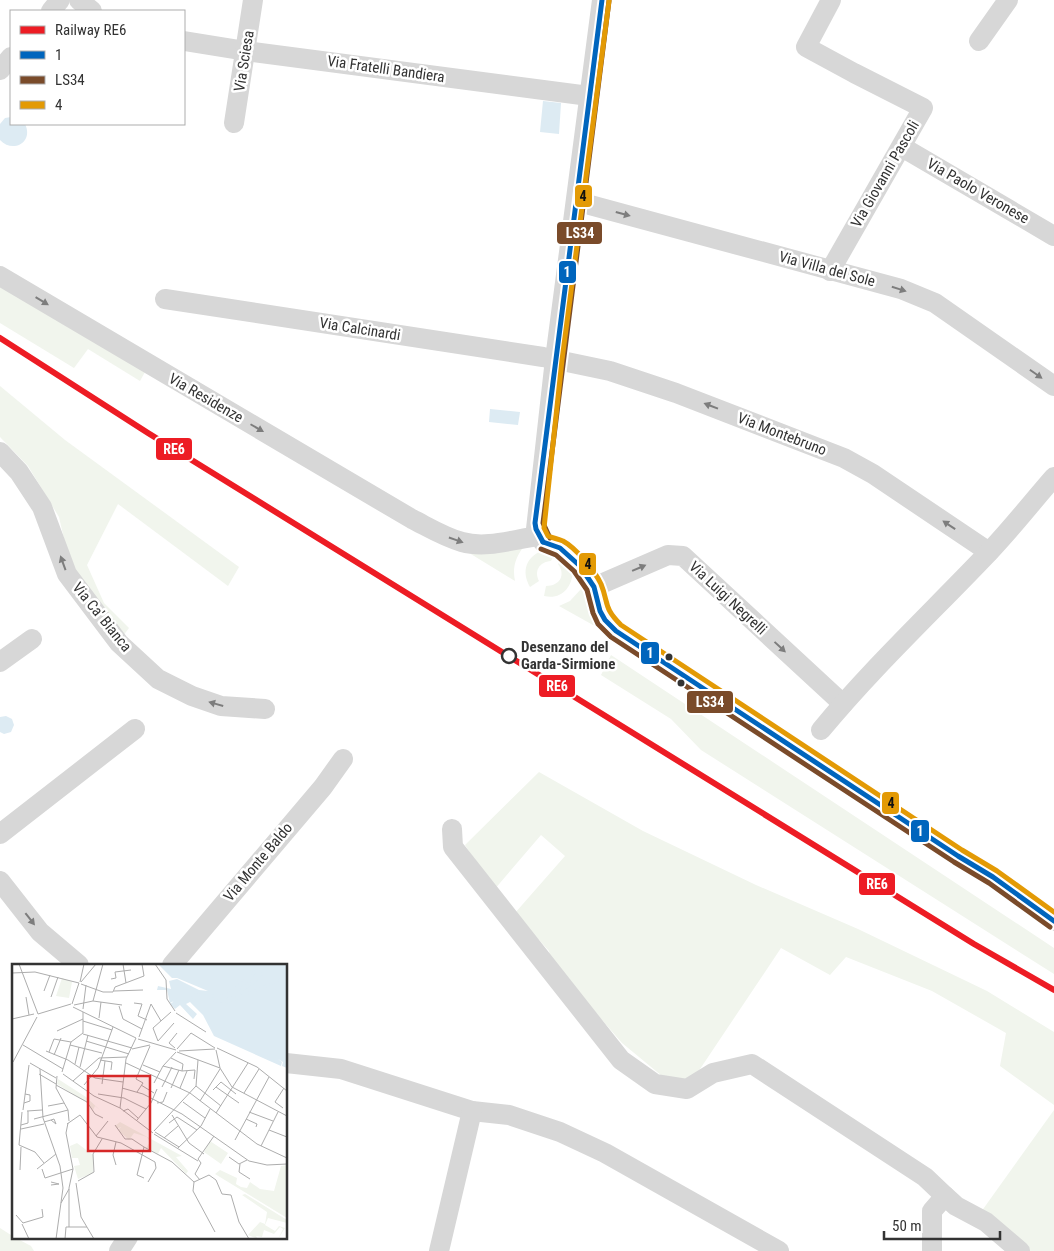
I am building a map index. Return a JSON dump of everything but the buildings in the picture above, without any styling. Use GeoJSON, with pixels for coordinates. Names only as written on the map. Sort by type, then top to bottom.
{"type":"FeatureCollection","features":[{"type":"Feature","properties":{"kind":"street"},"geometry":{"type":"LineString","coordinates":[[52,10],[60,0]]}},
{"type":"Feature","properties":{"kind":"street"},"geometry":{"type":"LineString","coordinates":[[79,0],[91,10]]}},
{"type":"Feature","properties":{"kind":"street","name":"Via Sciesa"},"geometry":{"type":"LineString","coordinates":[[234,123],[253,0]]}},
{"type":"Feature","properties":{"kind":"street"},"geometry":{"type":"LineString","coordinates":[[602,0],[555,359],[535,523],[536,529],[541,539],[560,548],[580,566],[594,587],[600,611],[605,620],[634,645],[993,877],[1054,921]]}},
{"type":"Feature","properties":{"kind":"street","name":"Via Giovanni Pascoli"},"geometry":{"type":"LineString","coordinates":[[830,271],[923,108],[806,47],[831,0]]}},
{"type":"Feature","properties":{"kind":"street"},"geometry":{"type":"LineString","coordinates":[[979,41],[1008,0]]}},
{"type":"Feature","properties":{"kind":"street","name":"Via Fratelli Bandiera"},"geometry":{"type":"LineString","coordinates":[[185,41],[246,51],[589,96]]}},
{"type":"Feature","properties":{"kind":"street"},"geometry":{"type":"LineString","coordinates":[[0,70],[10,58]]}},
{"type":"Feature","properties":{"kind":"street","name":"Via Paolo Veronese"},"geometry":{"type":"LineString","coordinates":[[902,147],[1054,236]]}},
{"type":"Feature","properties":{"kind":"street","name":"Via Villa del Sole"},"geometry":{"type":"LineString","coordinates":[[577,200],[901,289],[935,303],[1054,386]]}},
{"type":"Feature","properties":{"kind":"street","name":"Via Residenze"},"geometry":{"type":"LineString","coordinates":[[0,276],[412,519],[449,538],[476,544],[541,539]]}},
{"type":"Feature","properties":{"kind":"street","name":"Via Calcinardi"},"geometry":{"type":"LineString","coordinates":[[164,299],[555,359]]}},
{"type":"Feature","properties":{"kind":"street","name":"Via Montebruno"},"geometry":{"type":"LineString","coordinates":[[555,359],[610,371],[676,392],[844,458],[873,474],[989,552]]}},
{"type":"Feature","properties":{"kind":"street","name":"Via Ca' Bianca"},"geometry":{"type":"LineString","coordinates":[[0,452],[19,472],[42,507],[67,574],[119,643],[158,679],[192,696],[221,706],[265,709]]}},
{"type":"Feature","properties":{"kind":"street"},"geometry":{"type":"LineString","coordinates":[[821,730],[843,704],[989,552],[1054,477]]}},
{"type":"Feature","properties":{"kind":"street","name":"Via Luigi Negrelli"},"geometry":{"type":"LineString","coordinates":[[594,587],[668,555],[683,556],[843,704]]}},
{"type":"Feature","properties":{"kind":"street"},"geometry":{"type":"LineString","coordinates":[[0,662],[32,639]]}},
{"type":"Feature","properties":{"kind":"street"},"geometry":{"type":"LineString","coordinates":[[0,834],[135,729]]}},
{"type":"Feature","properties":{"kind":"street","name":"Via Monte Baldo"},"geometry":{"type":"LineString","coordinates":[[173,964],[323,787],[343,759]]}},
{"type":"Feature","properties":{"kind":"street"},"geometry":{"type":"LineString","coordinates":[[452,829],[453,847],[621,1060],[655,1084],[687,1089],[713,1073],[752,1064],[925,1177],[956,1206],[986,1222],[1020,1251]]}},
{"type":"Feature","properties":{"kind":"street"},"geometry":{"type":"LineString","coordinates":[[0,881],[40,932],[78,964]]}},
{"type":"Feature","properties":{"kind":"street"},"geometry":{"type":"LineString","coordinates":[[288,1063],[341,1070],[472,1111],[510,1115],[560,1132],[605,1153],[779,1251]]}},
{"type":"Feature","properties":{"kind":"street"},"geometry":{"type":"LineString","coordinates":[[439,1251],[472,1111]]}},
{"type":"Feature","properties":{"kind":"street"},"geometry":{"type":"LineString","coordinates":[[932,1251],[932,1211],[944,1196]]}},
{"type":"Feature","properties":{"kind":"street"},"geometry":{"type":"LineString","coordinates":[[119,1251],[127,1238]]}},
{"type":"Feature","properties":{"kind":"shaded area"},"geometry":{"type":"Polygon","coordinates":[[[543,101],[561,103],[559,134],[540,132],[543,101]]]}},
{"type":"Feature","properties":{"kind":"shaded area"},"geometry":{"type":"Polygon","coordinates":[[[10,117],[10,125],[25,125],[27,136],[21,144],[11,146],[0,140],[0,124],[5,118],[10,117]]]}},
{"type":"Feature","properties":{"kind":"shaded area"},"geometry":{"type":"Polygon","coordinates":[[[0,285],[145,372],[140,381],[88,349],[74,368],[0,323],[0,285]]]}},
{"type":"Feature","properties":{"kind":"shaded area"},"geometry":{"type":"Polygon","coordinates":[[[0,386],[65,440],[239,567],[228,586],[118,504],[87,565],[104,603],[129,628],[123,636],[70,565],[59,517],[28,466],[0,437],[0,386]]]}},
{"type":"Feature","properties":{"kind":"shaded area"},"geometry":{"type":"Polygon","coordinates":[[[490,409],[520,412],[518,425],[489,422],[490,409]]]}},
{"type":"Feature","properties":{"kind":"shaded area"},"geometry":{"type":"Polygon","coordinates":[[[525,545],[519,553],[516,562],[514,571],[515,581],[461,548],[525,545]]]}},
{"type":"Feature","properties":{"kind":"shaded area"},"geometry":{"type":"Polygon","coordinates":[[[543,550],[555,553],[551,561],[541,565],[537,571],[539,581],[530,587],[526,575],[527,565],[533,556],[543,550]]]}},
{"type":"Feature","properties":{"kind":"shaded area"},"geometry":{"type":"Polygon","coordinates":[[[562,558],[573,571],[570,583],[564,591],[556,596],[544,596],[546,586],[555,584],[560,579],[561,572],[558,564],[562,558]]]}},
{"type":"Feature","properties":{"kind":"shaded area"},"geometry":{"type":"Polygon","coordinates":[[[582,588],[600,626],[593,625],[559,606],[570,601],[582,588]]]}},
{"type":"Feature","properties":{"kind":"shaded area"},"geometry":{"type":"Polygon","coordinates":[[[611,655],[1054,948],[1054,974],[701,750],[671,719],[601,675],[611,655]]]}},
{"type":"Feature","properties":{"kind":"shaded area"},"geometry":{"type":"Polygon","coordinates":[[[6,716],[12,719],[14,725],[11,732],[4,734],[0,732],[0,717],[6,716]]]}},
{"type":"Feature","properties":{"kind":"shaded area"},"geometry":{"type":"Polygon","coordinates":[[[539,772],[643,831],[756,885],[858,929],[987,991],[1054,1032],[1054,1105],[1000,1066],[1006,1033],[932,991],[846,957],[830,975],[781,948],[692,1081],[662,1076],[622,1043],[551,961],[549,951],[515,913],[565,856],[541,835],[494,890],[465,845],[539,772]]]}},
{"type":"Feature","properties":{"kind":"shaded area"},"geometry":{"type":"Polygon","coordinates":[[[1054,1110],[1054,1251],[1029,1251],[981,1212],[1054,1110]]]}},
{"type":"Feature","properties":{"kind":"shaded area"},"geometry":{"type":"Polygon","coordinates":[[[0,1228],[12,1236],[12,1238],[16,1238],[31,1246],[34,1251],[0,1251],[0,1228]]]}},
{"type":"Feature","properties":{"kind":"rail line","name":"RE6"},"geometry":{"type":"LineString","coordinates":[[0,338],[148,433],[974,944],[1054,990]]}},
{"type":"Feature","properties":{"kind":"transit line","name":"1"},"geometry":{"type":"LineString","coordinates":[[543,542],[535,523],[602,0]]}},
{"type":"Feature","properties":{"kind":"transit line","name":"LS34"},"geometry":{"type":"LineString","coordinates":[[550,538],[543,523],[609,1]]}},
{"type":"Feature","properties":{"kind":"transit line","name":"4"},"geometry":{"type":"LineString","coordinates":[[609,1],[562,360],[544,528],[548,536],[568,544],[590,567],[601,584],[611,614],[621,625],[962,850],[997,871],[1054,912]]}},
{"type":"Feature","properties":{"kind":"transit line","name":"1"},"geometry":{"type":"LineString","coordinates":[[543,542],[560,548],[580,566],[594,587],[600,611],[605,620],[616,631],[958,856],[993,877],[1054,921]]}},
{"type":"Feature","properties":{"kind":"transit line","name":"LS34"},"geometry":{"type":"LineString","coordinates":[[541,549],[556,555],[574,571],[587,590],[598,624],[611,637],[989,883],[1050,927]]}},
{"type":"Feature","properties":{"kind":"place","name":"Desenzano del Garda-Sirmione"},"geometry":{"type":"Point","coordinates":[509,656]}}]}
